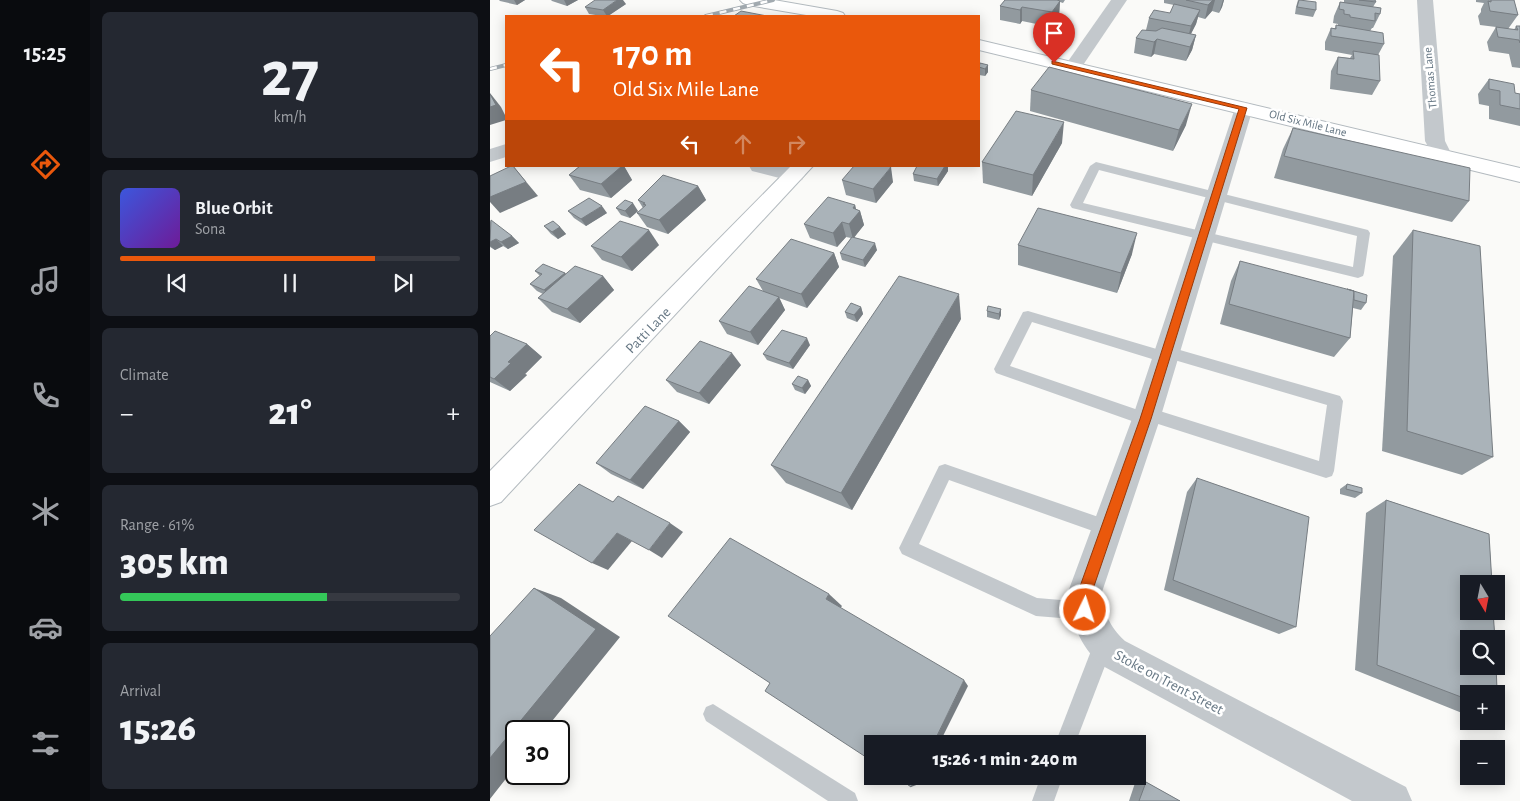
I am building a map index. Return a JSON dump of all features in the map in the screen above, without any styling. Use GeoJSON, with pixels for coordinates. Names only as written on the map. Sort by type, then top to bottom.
{"type":"FeatureCollection","features":[{"type":"Feature","properties":{"kind":"street"},"geometry":{"type":"LineString","coordinates":[[748,0],[831,15]]}},
{"type":"Feature","properties":{"kind":"street"},"geometry":{"type":"LineString","coordinates":[[1073,67],[1119,0]]}},
{"type":"Feature","properties":{"kind":"street","name":"Thomas Lane"},"geometry":{"type":"LineString","coordinates":[[1425,0],[1427,48],[1436,141],[1442,155]]}},
{"type":"Feature","properties":{"kind":"street","name":"Old Six Mile Lane"},"geometry":{"type":"LineString","coordinates":[[980,45],[1520,175]]}},
{"type":"Feature","properties":{"kind":"street","name":"Stoke on Trent Street"},"geometry":{"type":"LineString","coordinates":[[1244,108],[1146,417],[1085,592],[1085,610],[1092,629],[1103,645],[1113,654],[1392,801]]}},
{"type":"Feature","properties":{"kind":"street"},"geometry":{"type":"LineString","coordinates":[[490,156],[505,150]]}},
{"type":"Feature","properties":{"kind":"street"},"geometry":{"type":"LineString","coordinates":[[767,167],[799,171]]}},
{"type":"Feature","properties":{"kind":"street","name":"Patti Lane"},"geometry":{"type":"LineString","coordinates":[[490,492],[799,171]]}},
{"type":"Feature","properties":{"kind":"lane"},"geometry":{"type":"LineString","coordinates":[[1096,166],[1216,195],[1364,233],[1358,273],[1076,205],[1096,166]]}},
{"type":"Feature","properties":{"kind":"lane"},"geometry":{"type":"LineString","coordinates":[[1028,316],[1166,355],[1335,401],[1326,471],[1146,417],[1001,369],[1028,316]]}},
{"type":"Feature","properties":{"kind":"lane"},"geometry":{"type":"LineString","coordinates":[[1085,610],[1036,607],[908,548],[945,471],[1107,528]]}},
{"type":"Feature","properties":{"kind":"lane"},"geometry":{"type":"LineString","coordinates":[[1068,735],[1103,645]]}},
{"type":"Feature","properties":{"kind":"lane"},"geometry":{"type":"LineString","coordinates":[[713,714],[847,801]]}},
{"type":"Feature","properties":{"kind":"lane"},"geometry":{"type":"LineString","coordinates":[[1043,801],[1049,785]]}},
{"type":"Feature","properties":{"kind":"building"},"geometry":{"type":"Polygon","coordinates":[[[595,0],[617,0],[603,10],[585,7],[595,0]]]}},
{"type":"Feature","properties":{"kind":"building"},"geometry":{"type":"Polygon","coordinates":[[[1005,0],[1060,1],[1052,12],[1022,7],[1020,10],[1000,6],[1005,0]]]}},
{"type":"Feature","properties":{"kind":"building"},"geometry":{"type":"Polygon","coordinates":[[[1186,0],[1213,0],[1208,5],[1186,0]]]}},
{"type":"Feature","properties":{"kind":"building"},"geometry":{"type":"Polygon","coordinates":[[[1299,0],[1316,2],[1316,10],[1297,7],[1299,0]]]}},
{"type":"Feature","properties":{"kind":"building"},"geometry":{"type":"Polygon","coordinates":[[[1359,0],[1375,0],[1376,2],[1359,0]]]}},
{"type":"Feature","properties":{"kind":"building"},"geometry":{"type":"Polygon","coordinates":[[[1491,0],[1514,0],[1518,15],[1490,11],[1488,1],[1491,2],[1491,0]]]}},
{"type":"Feature","properties":{"kind":"building"},"geometry":{"type":"Polygon","coordinates":[[[1340,2],[1381,8],[1380,14],[1375,13],[1375,21],[1350,17],[1350,15],[1344,14],[1344,10],[1339,9],[1340,2]]]}},
{"type":"Feature","properties":{"kind":"building"},"geometry":{"type":"Polygon","coordinates":[[[1174,4],[1200,10],[1191,26],[1149,18],[1154,10],[1170,13],[1174,4]]]}},
{"type":"Feature","properties":{"kind":"building"},"geometry":{"type":"Polygon","coordinates":[[[741,11],[762,15],[735,15],[741,11]]]}},
{"type":"Feature","properties":{"kind":"building"},"geometry":{"type":"Polygon","coordinates":[[[1336,25],[1383,33],[1384,44],[1331,36],[1331,28],[1336,29],[1336,25]]]}},
{"type":"Feature","properties":{"kind":"building"},"geometry":{"type":"Polygon","coordinates":[[[1516,26],[1520,26],[1520,43],[1519,40],[1498,37],[1496,27],[1518,30],[1516,26]]]}},
{"type":"Feature","properties":{"kind":"building"},"geometry":{"type":"Polygon","coordinates":[[[1162,28],[1196,35],[1190,47],[1157,39],[1154,42],[1136,38],[1142,30],[1156,31],[1162,28]]]}},
{"type":"Feature","properties":{"kind":"building"},"geometry":{"type":"Polygon","coordinates":[[[1353,51],[1379,55],[1380,81],[1337,74],[1338,57],[1354,59],[1353,51]]]}},
{"type":"Feature","properties":{"kind":"building"},"geometry":{"type":"Polygon","coordinates":[[[980,63],[988,65],[985,69],[980,67],[980,63]]]}},
{"type":"Feature","properties":{"kind":"building"},"geometry":{"type":"Polygon","coordinates":[[[1049,67],[1192,104],[1179,130],[1031,90],[1049,67]]]}},
{"type":"Feature","properties":{"kind":"building"},"geometry":{"type":"Polygon","coordinates":[[[1489,79],[1514,84],[1515,93],[1520,94],[1520,109],[1500,105],[1500,91],[1489,89],[1489,79]]]}},
{"type":"Feature","properties":{"kind":"building"},"geometry":{"type":"Polygon","coordinates":[[[490,94],[496,105],[490,107],[490,94]]]}},
{"type":"Feature","properties":{"kind":"building"},"geometry":{"type":"Polygon","coordinates":[[[1016,111],[1064,122],[1033,175],[982,162],[1016,111]]]}},
{"type":"Feature","properties":{"kind":"building"},"geometry":{"type":"Polygon","coordinates":[[[1293,128],[1470,168],[1469,201],[1284,156],[1293,128]]]}},
{"type":"Feature","properties":{"kind":"building"},"geometry":{"type":"Polygon","coordinates":[[[509,167],[514,167],[526,182],[490,197],[490,176],[509,167]]]}},
{"type":"Feature","properties":{"kind":"building"},"geometry":{"type":"Polygon","coordinates":[[[579,167],[621,167],[601,184],[569,175],[579,167]]]}},
{"type":"Feature","properties":{"kind":"building"},"geometry":{"type":"Polygon","coordinates":[[[853,167],[891,167],[873,189],[842,180],[853,167]]]}},
{"type":"Feature","properties":{"kind":"building"},"geometry":{"type":"Polygon","coordinates":[[[916,167],[944,167],[937,179],[913,174],[916,167]]]}},
{"type":"Feature","properties":{"kind":"building"},"geometry":{"type":"Polygon","coordinates":[[[663,175],[698,186],[659,220],[637,213],[646,205],[638,200],[663,175]]]}},
{"type":"Feature","properties":{"kind":"building"},"geometry":{"type":"Polygon","coordinates":[[[828,197],[855,205],[853,208],[860,211],[849,224],[842,222],[833,233],[804,224],[828,197]]]}},
{"type":"Feature","properties":{"kind":"building"},"geometry":{"type":"Polygon","coordinates":[[[589,198],[602,206],[581,219],[568,211],[589,198]]]}},
{"type":"Feature","properties":{"kind":"building"},"geometry":{"type":"Polygon","coordinates":[[[625,200],[633,203],[625,211],[616,208],[625,200]]]}},
{"type":"Feature","properties":{"kind":"building"},"geometry":{"type":"Polygon","coordinates":[[[1038,208],[1137,233],[1121,273],[1018,245],[1038,208]]]}},
{"type":"Feature","properties":{"kind":"building"},"geometry":{"type":"Polygon","coordinates":[[[491,220],[512,236],[501,242],[496,239],[490,242],[491,220]]]}},
{"type":"Feature","properties":{"kind":"building"},"geometry":{"type":"Polygon","coordinates":[[[553,221],[560,227],[552,232],[544,226],[553,221]]]}},
{"type":"Feature","properties":{"kind":"building"},"geometry":{"type":"Polygon","coordinates":[[[620,221],[649,230],[621,257],[591,246],[620,221]]]}},
{"type":"Feature","properties":{"kind":"building"},"geometry":{"type":"Polygon","coordinates":[[[1413,230],[1480,246],[1493,457],[1407,431],[1413,230]]]}},
{"type":"Feature","properties":{"kind":"building"},"geometry":{"type":"Polygon","coordinates":[[[852,237],[875,243],[863,260],[840,253],[852,237]]]}},
{"type":"Feature","properties":{"kind":"building"},"geometry":{"type":"Polygon","coordinates":[[[791,239],[834,253],[801,294],[756,279],[791,239]]]}},
{"type":"Feature","properties":{"kind":"building"},"geometry":{"type":"Polygon","coordinates":[[[1240,261],[1354,291],[1350,338],[1229,304],[1240,261]]]}},
{"type":"Feature","properties":{"kind":"building"},"geometry":{"type":"Polygon","coordinates":[[[543,264],[565,273],[544,290],[530,284],[542,274],[535,271],[543,264]]]}},
{"type":"Feature","properties":{"kind":"building"},"geometry":{"type":"Polygon","coordinates":[[[575,266],[603,276],[567,309],[538,298],[575,266]]]}},
{"type":"Feature","properties":{"kind":"building"},"geometry":{"type":"Polygon","coordinates":[[[899,276],[959,294],[841,493],[771,465],[899,276]]]}},
{"type":"Feature","properties":{"kind":"building"},"geometry":{"type":"Polygon","coordinates":[[[749,286],[779,297],[750,332],[719,321],[749,286]]]}},
{"type":"Feature","properties":{"kind":"building"},"geometry":{"type":"Polygon","coordinates":[[[1354,291],[1367,295],[1366,303],[1354,300],[1354,291]]]}},
{"type":"Feature","properties":{"kind":"building"},"geometry":{"type":"Polygon","coordinates":[[[851,303],[861,307],[854,315],[845,312],[851,303]]]}},
{"type":"Feature","properties":{"kind":"building"},"geometry":{"type":"Polygon","coordinates":[[[988,306],[1001,309],[999,314],[987,311],[988,306]]]}},
{"type":"Feature","properties":{"kind":"building"},"geometry":{"type":"Polygon","coordinates":[[[782,330],[807,338],[789,363],[763,354],[782,330]]]}},
{"type":"Feature","properties":{"kind":"building"},"geometry":{"type":"Polygon","coordinates":[[[495,331],[527,344],[494,379],[490,377],[490,336],[495,331]]]}},
{"type":"Feature","properties":{"kind":"building"},"geometry":{"type":"Polygon","coordinates":[[[700,341],[732,353],[699,393],[666,380],[700,341]]]}},
{"type":"Feature","properties":{"kind":"building"},"geometry":{"type":"Polygon","coordinates":[[[798,376],[808,380],[802,388],[792,384],[798,376]]]}},
{"type":"Feature","properties":{"kind":"building"},"geometry":{"type":"Polygon","coordinates":[[[645,406],[679,421],[630,480],[596,463],[645,406]]]}},
{"type":"Feature","properties":{"kind":"building"},"geometry":{"type":"Polygon","coordinates":[[[1197,478],[1309,517],[1296,627],[1173,580],[1197,478]]]}},
{"type":"Feature","properties":{"kind":"building"},"geometry":{"type":"Polygon","coordinates":[[[579,484],[613,502],[618,496],[670,523],[649,550],[617,533],[592,563],[534,530],[579,484]]]}},
{"type":"Feature","properties":{"kind":"building"},"geometry":{"type":"Polygon","coordinates":[[[1347,484],[1362,488],[1362,493],[1346,489],[1347,484]]]}},
{"type":"Feature","properties":{"kind":"building"},"geometry":{"type":"Polygon","coordinates":[[[1386,500],[1489,534],[1491,575],[1460,575],[1460,620],[1494,620],[1494,630],[1460,630],[1460,675],[1496,675],[1497,685],[1460,685],[1460,697],[1377,665],[1386,500]]]}},
{"type":"Feature","properties":{"kind":"building"},"geometry":{"type":"Polygon","coordinates":[[[730,538],[829,594],[826,599],[964,680],[937,735],[864,735],[864,756],[765,691],[770,683],[668,616],[730,538]]]}},
{"type":"Feature","properties":{"kind":"building"},"geometry":{"type":"Polygon","coordinates":[[[534,588],[596,629],[521,720],[505,720],[505,740],[490,758],[490,636],[534,588]]]}},
{"type":"Feature","properties":{"kind":"building"},"geometry":{"type":"Polygon","coordinates":[[[1146,782],[1180,801],[1139,801],[1146,782]]]}},
{"type":"Feature","properties":{"kind":"railway"},"geometry":{"type":"LineString","coordinates":[[710,15],[773,0]]}},
{"type":"Feature","properties":{"kind":"railway"},"geometry":{"type":"LineString","coordinates":[[490,69],[505,65]]}},
{"type":"Feature","properties":{"kind":"route"},"geometry":{"type":"LineString","coordinates":[[1054,63],[1244,108],[1146,419],[1085,592],[1085,610]]}}]}
